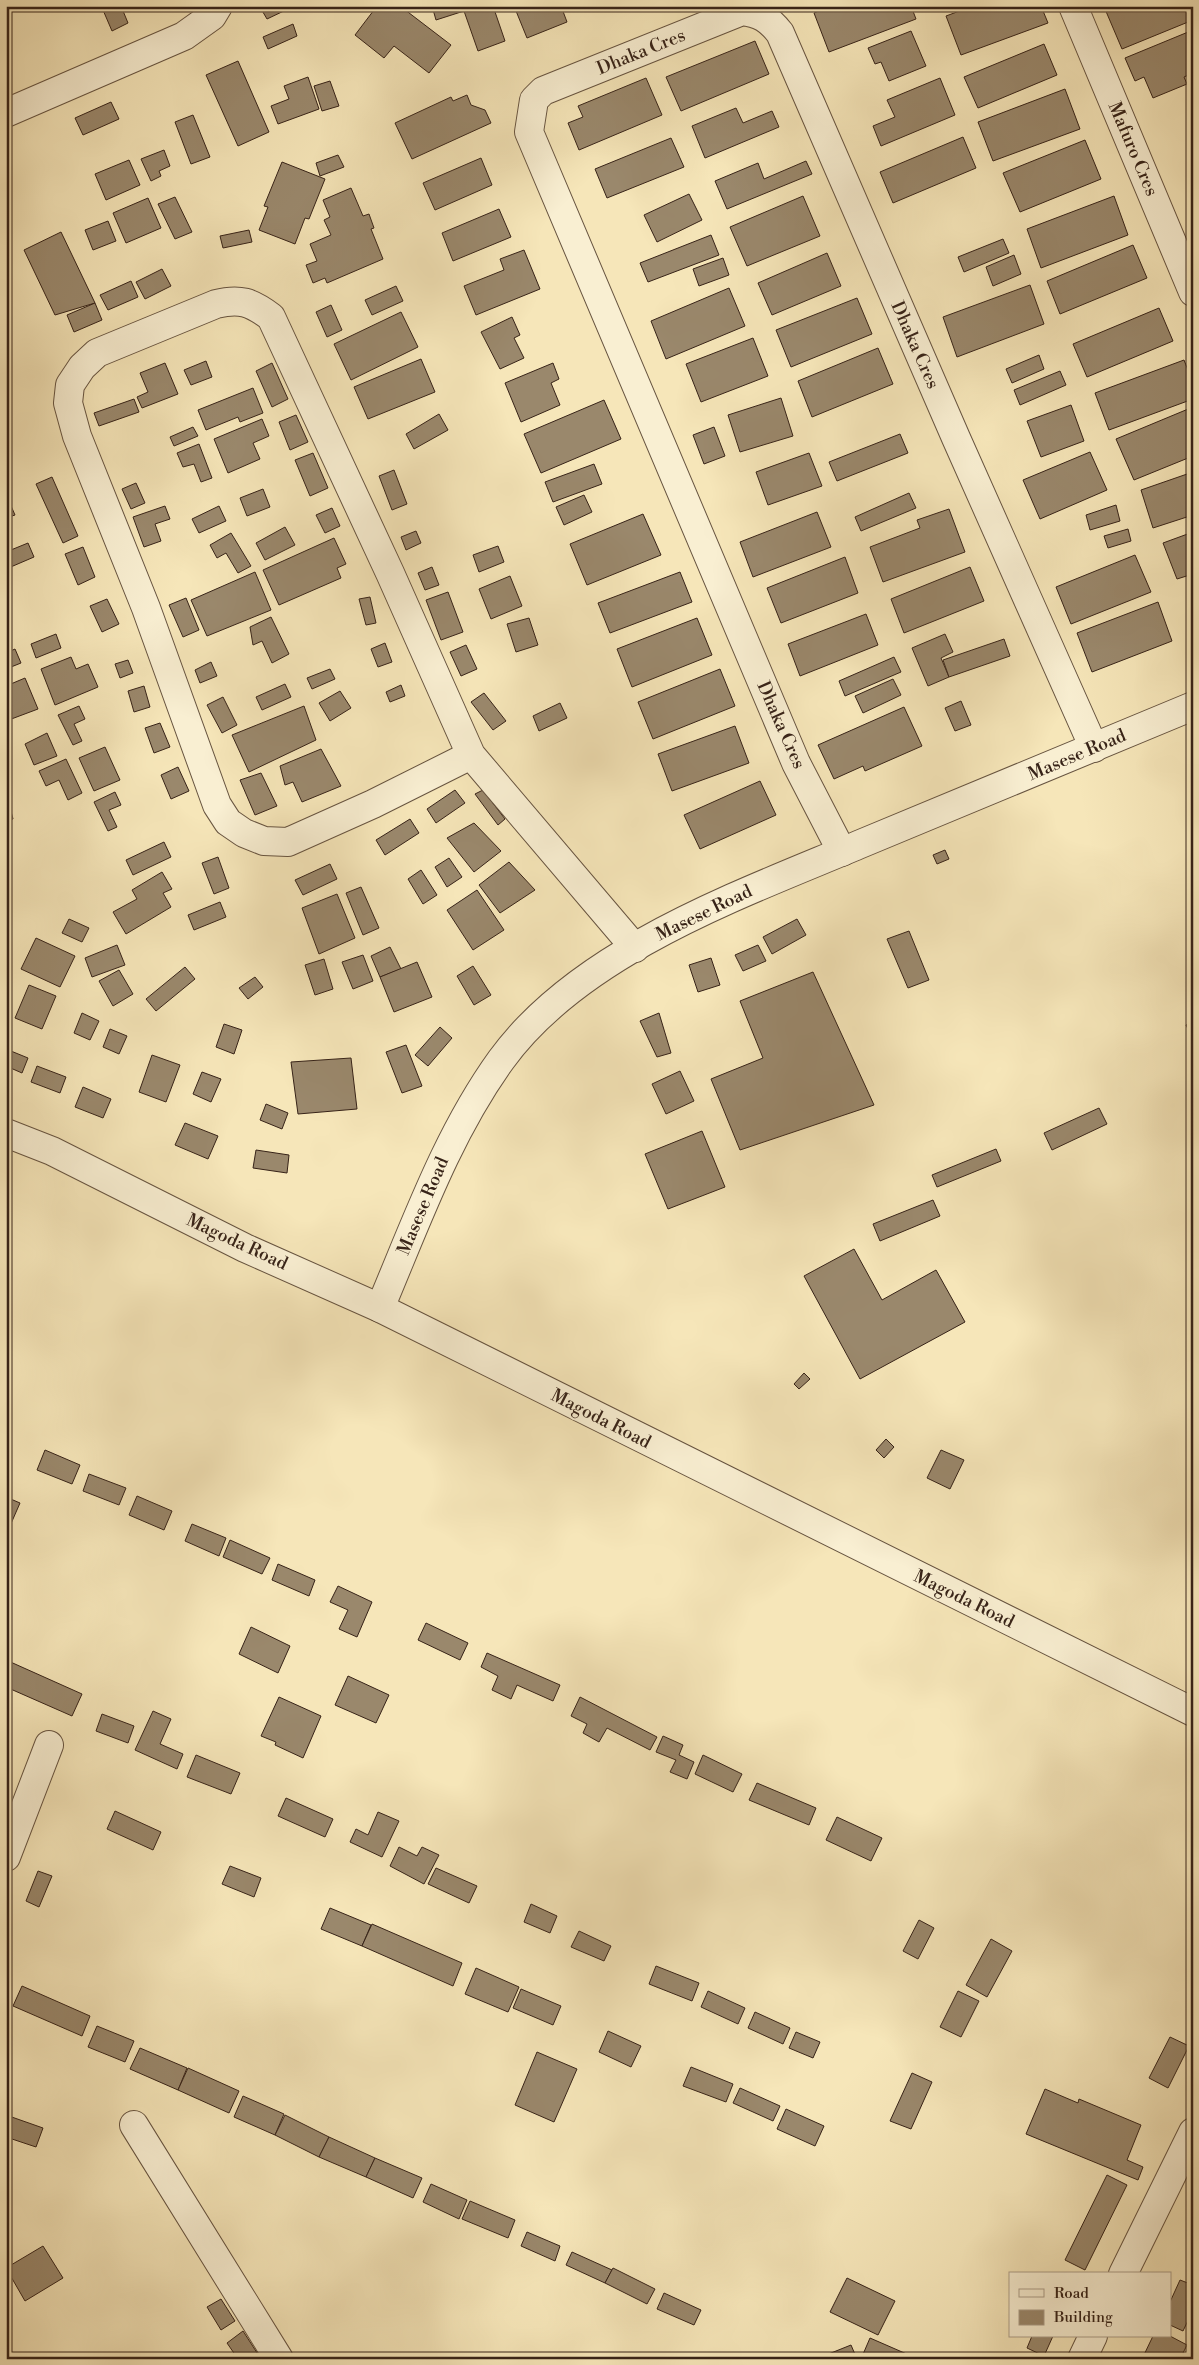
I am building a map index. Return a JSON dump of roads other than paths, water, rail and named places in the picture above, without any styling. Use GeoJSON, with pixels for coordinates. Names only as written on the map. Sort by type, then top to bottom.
{"type":"FeatureCollection","features":[{"type":"Feature","properties":{"kind":"street"},"geometry":{"type":"LineString","coordinates":[[6,113],[184,36],[212,16],[218,6]]}},
{"type":"Feature","properties":{"kind":"street","name":"Mafuro Cres"},"geometry":{"type":"LineString","coordinates":[[1073,6],[1193,292]]}},
{"type":"Feature","properties":{"kind":"street","name":"Dhaka Cres"},"geometry":{"type":"LineString","coordinates":[[842,852],[796,763],[529,132],[534,100],[543,91],[742,11],[762,15],[771,21],[780,33],[952,429],[1094,748]]}},
{"type":"Feature","properties":{"kind":"street"},"geometry":{"type":"LineString","coordinates":[[471,755],[373,804],[288,842],[264,841],[244,833],[228,822],[217,805],[146,608],[77,436],[68,403],[70,385],[82,367],[97,353],[216,304],[233,300],[255,305],[271,317],[386,564],[471,755],[634,948]]}},
{"type":"Feature","properties":{"kind":"street","name":"Masese Road"},"geometry":{"type":"LineString","coordinates":[[380,1308],[442,1160],[467,1113],[502,1058],[539,1018],[584,979],[634,948],[762,884],[1193,707]]}},
{"type":"Feature","properties":{"kind":"street","name":"Magoda Road"},"geometry":{"type":"LineString","coordinates":[[6,1133],[52,1152],[245,1248],[380,1308],[1193,1712]]}},
{"type":"Feature","properties":{"kind":"street"},"geometry":{"type":"LineString","coordinates":[[6,1858],[49,1744]]}},
{"type":"Feature","properties":{"kind":"street"},"geometry":{"type":"LineString","coordinates":[[134,2125],[279,2359]]}},
{"type":"Feature","properties":{"kind":"street"},"geometry":{"type":"LineString","coordinates":[[1124,2272],[1193,2132]]}},
{"type":"Feature","properties":{"kind":"street"},"geometry":{"type":"LineString","coordinates":[[1082,2359],[1091,2338]]}}]}
